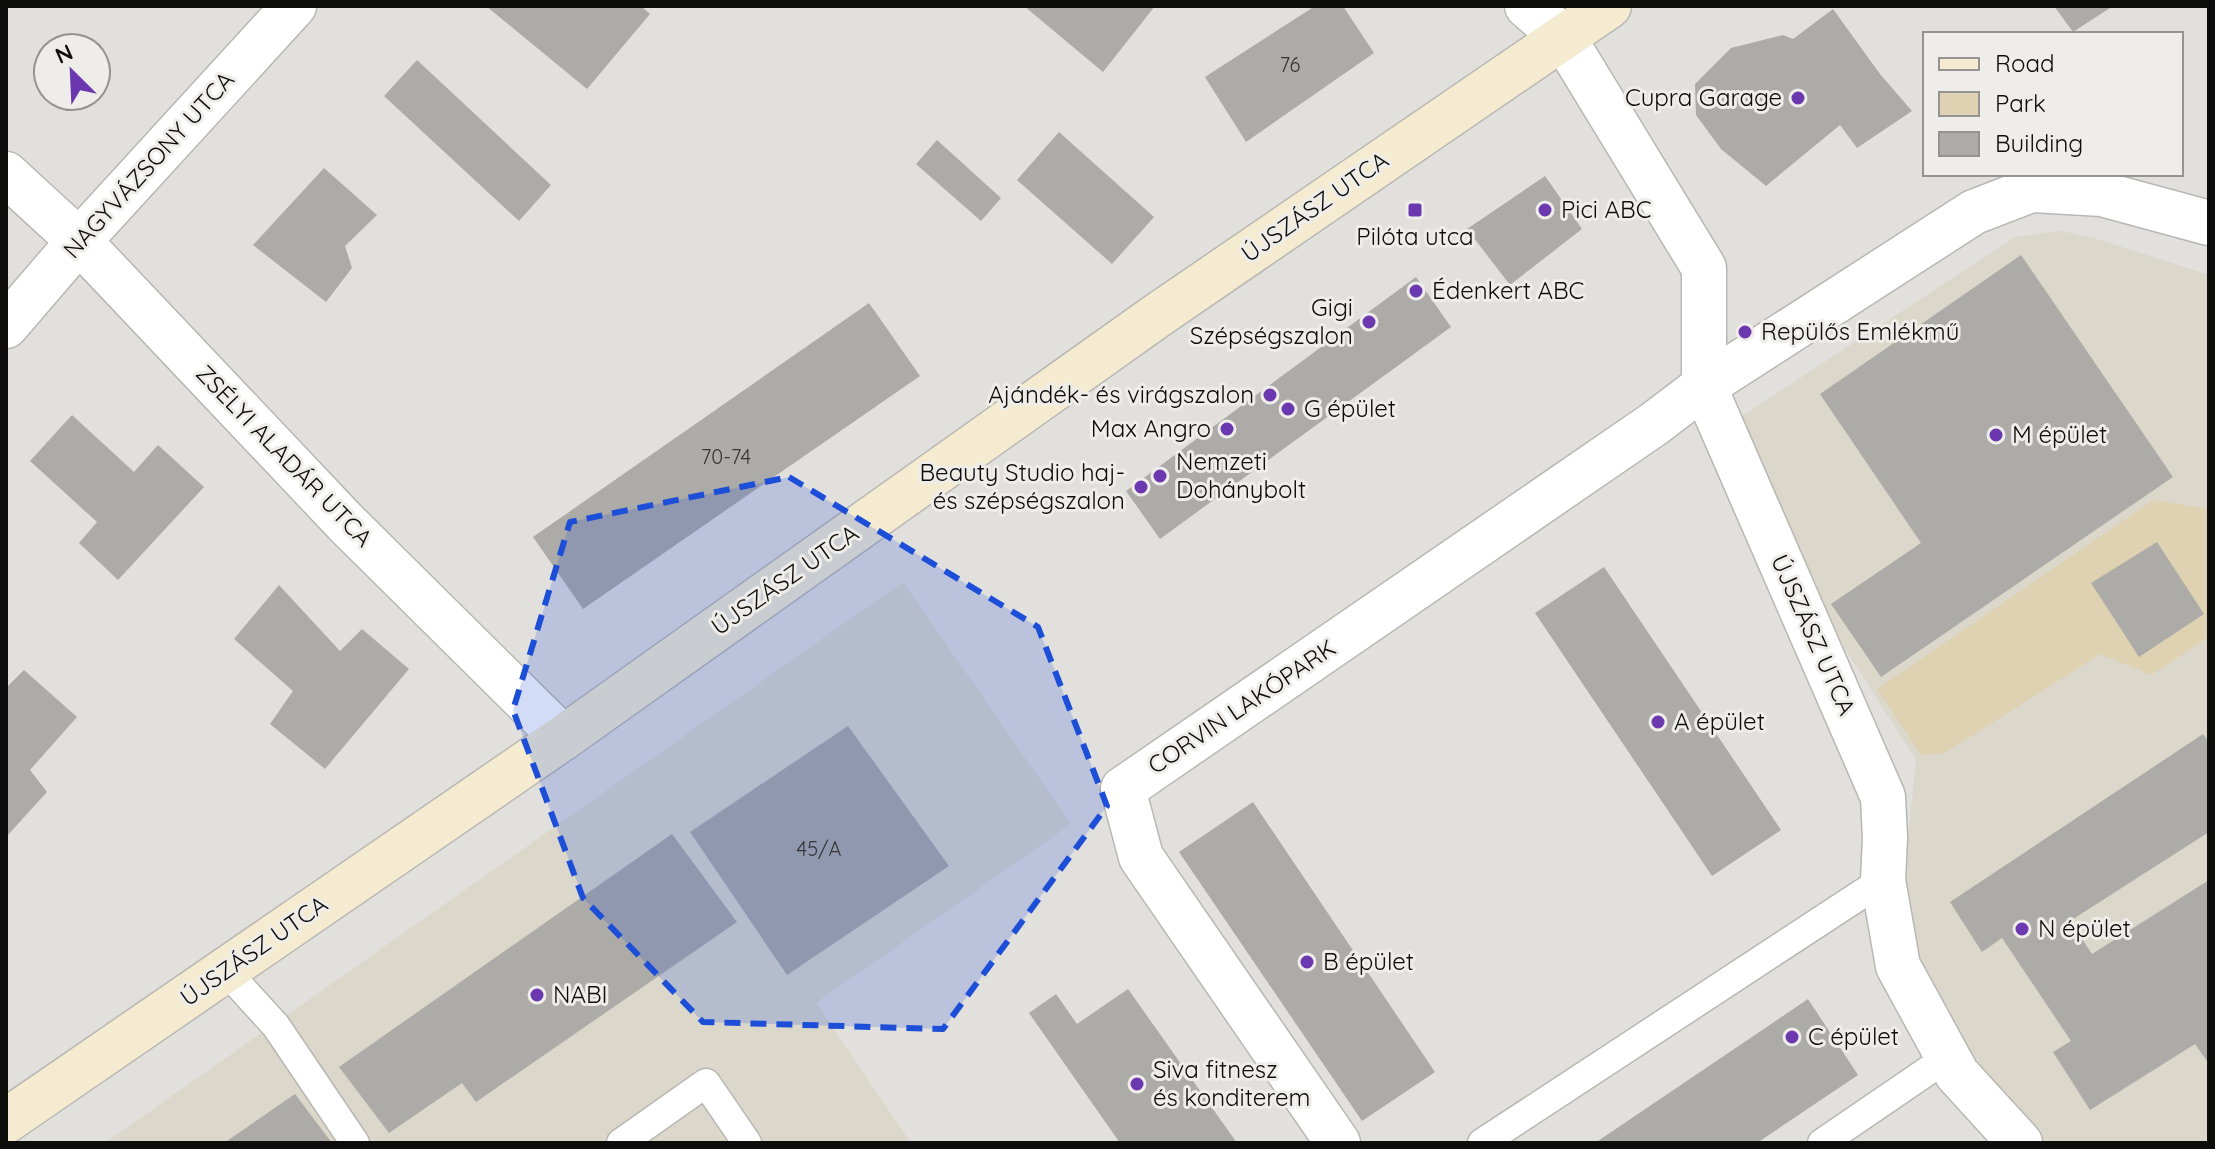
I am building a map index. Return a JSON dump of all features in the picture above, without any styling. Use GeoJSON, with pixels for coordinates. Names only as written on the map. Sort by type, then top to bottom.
{"type":"FeatureCollection","features":[{"type":"Feature","properties":{"kind":"street","name":"NAGYVÁZSONY UTCA"},"geometry":{"type":"LineString","coordinates":[[6,326],[79,241],[294,6]]}},
{"type":"Feature","properties":{"kind":"street"},"geometry":{"type":"LineString","coordinates":[[1527,6],[1563,37]]}},
{"type":"Feature","properties":{"kind":"street","name":"ÚJSZÁSZ UTCA"},"geometry":{"type":"LineString","coordinates":[[6,1121],[563,738],[1158,315],[1609,6]]}},
{"type":"Feature","properties":{"kind":"street","name":"ÚJSZÁSZ UTCA"},"geometry":{"type":"LineString","coordinates":[[1563,37],[1704,268],[1704,386],[1883,797],[1883,880],[1898,966],[1957,1074],[2020,1143]]}},
{"type":"Feature","properties":{"kind":"street","name":"ZSÉLYI ALADÁR UTCA"},"geometry":{"type":"LineString","coordinates":[[6,174],[79,241],[345,522],[563,738]]}},
{"type":"Feature","properties":{"kind":"street"},"geometry":{"type":"LineString","coordinates":[[1704,386],[1974,212],[2031,190],[2102,194],[2209,223]]}},
{"type":"Feature","properties":{"kind":"street","name":"CORVIN LAKÓPARK"},"geometry":{"type":"LineString","coordinates":[[1338,1143],[1141,857],[1123,789],[1654,424],[1704,386]]}},
{"type":"Feature","properties":{"kind":"lane"},"geometry":{"type":"LineString","coordinates":[[1482,1143],[1883,880]]}},
{"type":"Feature","properties":{"kind":"lane"},"geometry":{"type":"LineString","coordinates":[[225,970],[276,1026],[355,1143]]}},
{"type":"Feature","properties":{"kind":"lane"},"geometry":{"type":"LineString","coordinates":[[1822,1143],[1948,1057]]}},
{"type":"Feature","properties":{"kind":"lane"},"geometry":{"type":"LineString","coordinates":[[621,1143],[706,1083],[747,1143]]}},
{"type":"Feature","properties":{"kind":"highlighted area"},"geometry":{"type":"Polygon","coordinates":[[[789,477],[1038,627],[1107,806],[943,1029],[703,1022],[583,898],[513,710],[570,522],[789,477]]]}},
{"type":"Feature","properties":{"kind":"shaded area"},"geometry":{"type":"Polygon","coordinates":[[[2061,231],[2094,238],[2209,275],[2209,1140],[2205,1143],[2046,1143],[1973,1056],[1916,949],[1904,871],[1916,760],[1819,608],[1736,420],[2015,237],[2061,231]]]}},
{"type":"Feature","properties":{"kind":"shaded area"},"geometry":{"type":"Polygon","coordinates":[[[903,582],[1071,824],[816,1003],[911,1143],[105,1143],[903,582]]]}},
{"type":"Feature","properties":{"kind":"green space"},"geometry":{"type":"Polygon","coordinates":[[[2153,500],[2209,509],[2209,637],[2151,675],[2100,654],[1945,753],[1921,755],[1877,689],[2153,500]]]}},
{"type":"Feature","properties":{"kind":"building"},"geometry":{"type":"Polygon","coordinates":[[[486,6],[641,6],[650,14],[587,89],[486,6]]]}},
{"type":"Feature","properties":{"kind":"building"},"geometry":{"type":"Polygon","coordinates":[[[1024,6],[1155,6],[1103,72],[1024,6]]]}},
{"type":"Feature","properties":{"kind":"building"},"geometry":{"type":"Polygon","coordinates":[[[1315,6],[1343,6],[1374,53],[1246,142],[1205,77],[1315,6]]]}},
{"type":"Feature","properties":{"kind":"building"},"geometry":{"type":"Polygon","coordinates":[[[2054,6],[2113,6],[2073,32],[2054,6]]]}},
{"type":"Feature","properties":{"kind":"building","name":"Cupra Garage"},"geometry":{"type":"Polygon","coordinates":[[[1833,9],[1880,74],[1912,111],[1857,148],[1840,125],[1766,186],[1721,149],[1696,115],[1695,84],[1731,48],[1783,35],[1793,39],[1833,9]]]}},
{"type":"Feature","properties":{"kind":"building"},"geometry":{"type":"Polygon","coordinates":[[[417,60],[551,185],[519,221],[384,96],[417,60]]]}},
{"type":"Feature","properties":{"kind":"building"},"geometry":{"type":"Polygon","coordinates":[[[1059,132],[1154,217],[1112,264],[1017,180],[1059,132]]]}},
{"type":"Feature","properties":{"kind":"building"},"geometry":{"type":"Polygon","coordinates":[[[937,140],[1001,198],[981,221],[916,164],[937,140]]]}},
{"type":"Feature","properties":{"kind":"building"},"geometry":{"type":"Polygon","coordinates":[[[324,168],[377,215],[345,246],[352,268],[326,302],[253,245],[324,168]]]}},
{"type":"Feature","properties":{"kind":"building"},"geometry":{"type":"Polygon","coordinates":[[[1545,176],[1582,229],[1510,285],[1467,229],[1545,176]]]}},
{"type":"Feature","properties":{"kind":"building","name":"M épület"},"geometry":{"type":"Polygon","coordinates":[[[2021,255],[2173,477],[1881,677],[1831,604],[1921,543],[1820,394],[2021,255]]]}},
{"type":"Feature","properties":{"kind":"building","name":"G épület"},"geometry":{"type":"Polygon","coordinates":[[[1416,277],[1451,327],[1160,539],[1126,491],[1416,277]]]}},
{"type":"Feature","properties":{"kind":"building"},"geometry":{"type":"Polygon","coordinates":[[[869,303],[920,376],[583,609],[533,537],[869,303]]]}},
{"type":"Feature","properties":{"kind":"building"},"geometry":{"type":"Polygon","coordinates":[[[72,415],[134,472],[158,445],[204,487],[118,580],[79,543],[97,522],[30,461],[72,415]]]}},
{"type":"Feature","properties":{"kind":"building"},"geometry":{"type":"Polygon","coordinates":[[[2157,542],[2204,614],[2139,657],[2091,583],[2157,542]]]}},
{"type":"Feature","properties":{"kind":"building","name":"A épület"},"geometry":{"type":"Polygon","coordinates":[[[1604,567],[1781,830],[1712,876],[1535,613],[1604,567]]]}},
{"type":"Feature","properties":{"kind":"building"},"geometry":{"type":"Polygon","coordinates":[[[279,585],[340,651],[362,629],[409,669],[325,769],[270,724],[293,691],[234,639],[279,585]]]}},
{"type":"Feature","properties":{"kind":"building"},"geometry":{"type":"Polygon","coordinates":[[[24,670],[77,717],[30,770],[47,792],[6,837],[6,688],[24,670]]]}},
{"type":"Feature","properties":{"kind":"building"},"geometry":{"type":"Polygon","coordinates":[[[848,726],[949,866],[787,975],[690,832],[848,726]]]}},
{"type":"Feature","properties":{"kind":"building","name":"N épület"},"geometry":{"type":"Polygon","coordinates":[[[2203,734],[2209,742],[2209,832],[2070,921],[2092,954],[2209,880],[2209,1064],[2195,1044],[2090,1110],[2053,1052],[2071,1041],[2002,938],[1982,952],[1950,902],[2203,734]]]}},
{"type":"Feature","properties":{"kind":"building","name":"B épület"},"geometry":{"type":"Polygon","coordinates":[[[1253,802],[1435,1072],[1362,1121],[1179,852],[1253,802]]]}},
{"type":"Feature","properties":{"kind":"building","name":"NABI"},"geometry":{"type":"Polygon","coordinates":[[[672,834],[737,922],[476,1102],[462,1083],[389,1133],[339,1067],[672,834]]]}},
{"type":"Feature","properties":{"kind":"building","name":"Siva fitnesz és konditerem"},"geometry":{"type":"Polygon","coordinates":[[[1128,989],[1237,1143],[1120,1143],[1029,1013],[1056,994],[1077,1024],[1128,989]]]}},
{"type":"Feature","properties":{"kind":"building","name":"C épület"},"geometry":{"type":"Polygon","coordinates":[[[1808,999],[1858,1075],[1757,1143],[1595,1143],[1808,999]]]}},
{"type":"Feature","properties":{"kind":"building"},"geometry":{"type":"Polygon","coordinates":[[[295,1094],[332,1143],[224,1143],[295,1094]]]}},
{"type":"Feature","properties":{"kind":"place","name":"Cupra Garage"},"geometry":{"type":"Point","coordinates":[1798,98]}},
{"type":"Feature","properties":{"kind":"place","name":"Pilóta utca"},"geometry":{"type":"Point","coordinates":[1415,210]}},
{"type":"Feature","properties":{"kind":"place","name":"Pici ABC"},"geometry":{"type":"Point","coordinates":[1545,210]}},
{"type":"Feature","properties":{"kind":"place","name":"Édenkert ABC"},"geometry":{"type":"Point","coordinates":[1416,291]}},
{"type":"Feature","properties":{"kind":"place","name":"Gigi Szépségszalon"},"geometry":{"type":"Point","coordinates":[1369,322]}},
{"type":"Feature","properties":{"kind":"place","name":"Repülős Emlékmű"},"geometry":{"type":"Point","coordinates":[1745,332]}},
{"type":"Feature","properties":{"kind":"place","name":"Ajándék- és virágszalon"},"geometry":{"type":"Point","coordinates":[1270,395]}},
{"type":"Feature","properties":{"kind":"place","name":"G épület"},"geometry":{"type":"Point","coordinates":[1288,409]}},
{"type":"Feature","properties":{"kind":"place","name":"Max Angro"},"geometry":{"type":"Point","coordinates":[1227,429]}},
{"type":"Feature","properties":{"kind":"place","name":"M épület"},"geometry":{"type":"Point","coordinates":[1996,435]}},
{"type":"Feature","properties":{"kind":"place","name":"Nemzeti Dohánybolt"},"geometry":{"type":"Point","coordinates":[1160,476]}},
{"type":"Feature","properties":{"kind":"place","name":"Beauty Studio haj- és szépségszalon"},"geometry":{"type":"Point","coordinates":[1141,487]}},
{"type":"Feature","properties":{"kind":"place","name":"A épület"},"geometry":{"type":"Point","coordinates":[1658,722]}},
{"type":"Feature","properties":{"kind":"place","name":"N épület"},"geometry":{"type":"Point","coordinates":[2022,929]}},
{"type":"Feature","properties":{"kind":"place","name":"B épület"},"geometry":{"type":"Point","coordinates":[1307,962]}},
{"type":"Feature","properties":{"kind":"place","name":"NABI"},"geometry":{"type":"Point","coordinates":[537,995]}},
{"type":"Feature","properties":{"kind":"place","name":"C épület"},"geometry":{"type":"Point","coordinates":[1792,1037]}},
{"type":"Feature","properties":{"kind":"place","name":"Siva fitnesz és konditerem"},"geometry":{"type":"Point","coordinates":[1137,1084]}}]}
